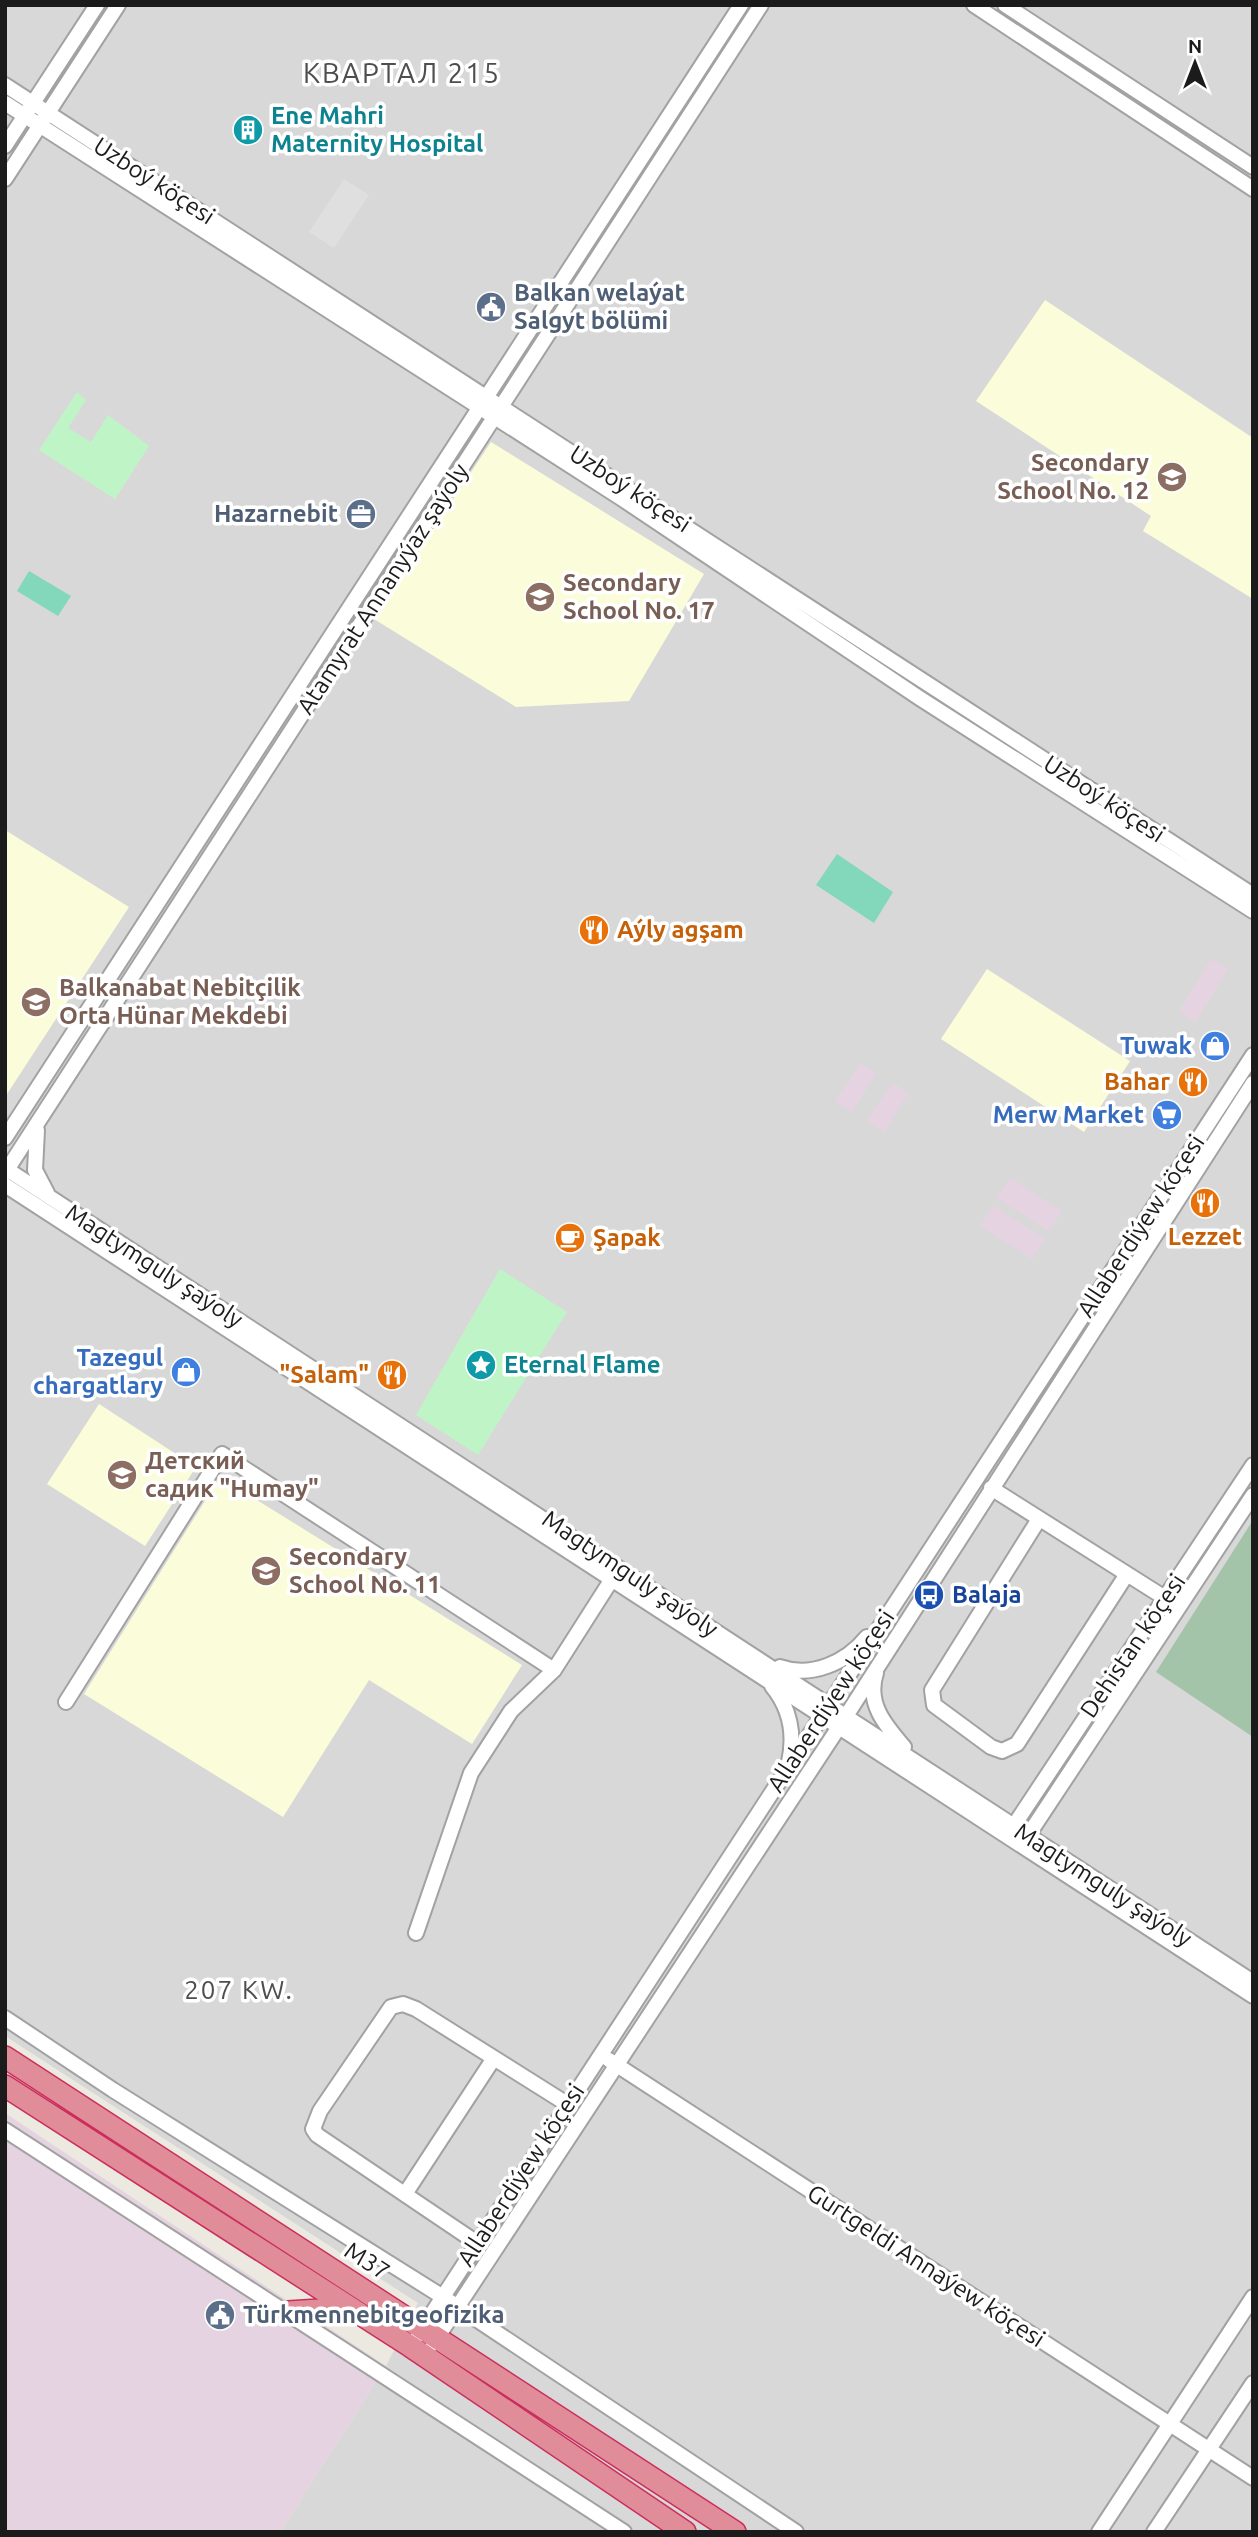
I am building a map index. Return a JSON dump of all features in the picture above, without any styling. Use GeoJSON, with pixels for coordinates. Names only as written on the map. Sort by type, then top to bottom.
{"type":"FeatureCollection","features":[{"type":"Feature","properties":{"kind":"highway","name":"M37"},"geometry":{"type":"LineString","coordinates":[[5,2057],[735,2532]]}},
{"type":"Feature","properties":{"kind":"highway","name":"M37"},"geometry":{"type":"LineString","coordinates":[[5,2086],[351,2308],[685,2532]]}},
{"type":"Feature","properties":{"kind":"highway"},"geometry":{"type":"LineString","coordinates":[[288,2312],[351,2308]]}},
{"type":"Feature","properties":{"kind":"street"},"geometry":{"type":"LineString","coordinates":[[5,146],[97,5]]}},
{"type":"Feature","properties":{"kind":"street"},"geometry":{"type":"LineString","coordinates":[[5,178],[42,126],[118,5]]}},
{"type":"Feature","properties":{"kind":"street","name":"Atamyrat Annanyýaz şaýoly"},"geometry":{"type":"LineString","coordinates":[[5,1138],[741,5]]}},
{"type":"Feature","properties":{"kind":"street","name":"Atamyrat Annanyýaz şaýoly"},"geometry":{"type":"LineString","coordinates":[[6,1170],[761,5]]}},
{"type":"Feature","properties":{"kind":"street"},"geometry":{"type":"LineString","coordinates":[[974,5],[1253,189]]}},
{"type":"Feature","properties":{"kind":"street"},"geometry":{"type":"LineString","coordinates":[[1005,5],[1253,167]]}},
{"type":"Feature","properties":{"kind":"street","name":"Uzboý köçesi"},"geometry":{"type":"LineString","coordinates":[[5,85],[484,402]]}},
{"type":"Feature","properties":{"kind":"street","name":"Uzboý köçesi"},"geometry":{"type":"LineString","coordinates":[[5,103],[484,402],[1253,895]]}},
{"type":"Feature","properties":{"kind":"street","name":"Uzboý köçesi"},"geometry":{"type":"LineString","coordinates":[[498,411],[921,699],[1253,911]]}},
{"type":"Feature","properties":{"kind":"street","name":"Allaberdiýew köçesi"},"geometry":{"type":"LineString","coordinates":[[430,2333],[443,2297],[477,2243],[1253,1055]]}},
{"type":"Feature","properties":{"kind":"street","name":"Allaberdiýew köçesi"},"geometry":{"type":"LineString","coordinates":[[417,2352],[430,2333],[456,2306],[616,2065],[842,1721],[1253,1083]]}},
{"type":"Feature","properties":{"kind":"street"},"geometry":{"type":"LineString","coordinates":[[5,1125],[25,1107]]}},
{"type":"Feature","properties":{"kind":"street"},"geometry":{"type":"LineString","coordinates":[[40,1121],[34,1138],[35,1170],[50,1197]]}},
{"type":"Feature","properties":{"kind":"street","name":"Magtymguly şaýoly"},"geometry":{"type":"LineString","coordinates":[[6,1170],[487,1479],[759,1661],[830,1704],[842,1721],[1253,1996]]}},
{"type":"Feature","properties":{"kind":"street","name":"Magtymguly şaýoly"},"geometry":{"type":"LineString","coordinates":[[5,1185],[822,1717],[842,1721],[925,1767],[1027,1837],[1253,1982]]}},
{"type":"Feature","properties":{"kind":"street"},"geometry":{"type":"LineString","coordinates":[[66,1702],[222,1454],[554,1670]]}},
{"type":"Feature","properties":{"kind":"street","name":"Dehistan köçesi"},"geometry":{"type":"LineString","coordinates":[[1013,1827],[1253,1465]]}},
{"type":"Feature","properties":{"kind":"street"},"geometry":{"type":"LineString","coordinates":[[991,1488],[1165,1598]]}},
{"type":"Feature","properties":{"kind":"street","name":"Dehistan köçesi"},"geometry":{"type":"LineString","coordinates":[[1027,1837],[1253,1494]]}},
{"type":"Feature","properties":{"kind":"street"},"geometry":{"type":"LineString","coordinates":[[1039,1519],[932,1690],[934,1705],[991,1747],[1002,1751],[1017,1744],[1127,1574]]}},
{"type":"Feature","properties":{"kind":"street"},"geometry":{"type":"LineString","coordinates":[[416,1933],[471,1773],[511,1711],[554,1670],[612,1579]]}},
{"type":"Feature","properties":{"kind":"street"},"geometry":{"type":"LineString","coordinates":[[759,1661],[798,1673],[814,1671],[839,1660],[862,1643],[890,1609]]}},
{"type":"Feature","properties":{"kind":"street"},"geometry":{"type":"LineString","coordinates":[[878,1665],[872,1688],[880,1717],[911,1755],[925,1767]]}},
{"type":"Feature","properties":{"kind":"street"},"geometry":{"type":"LineString","coordinates":[[766,1680],[789,1718],[792,1749],[787,1769]]}},
{"type":"Feature","properties":{"kind":"street"},"geometry":{"type":"LineString","coordinates":[[477,2243],[317,2135],[313,2129],[320,2111],[391,2007],[403,2004],[416,2008],[567,2104]]}},
{"type":"Feature","properties":{"kind":"street"},"geometry":{"type":"LineString","coordinates":[[5,2018],[113,2090],[443,2297],[796,2532]]}},
{"type":"Feature","properties":{"kind":"street","name":"Gurtgeldi Annaýew köçesi"},"geometry":{"type":"LineString","coordinates":[[599,2054],[1253,2478]]}},
{"type":"Feature","properties":{"kind":"street"},"geometry":{"type":"LineString","coordinates":[[405,2194],[494,2058]]}},
{"type":"Feature","properties":{"kind":"street"},"geometry":{"type":"LineString","coordinates":[[5,2130],[624,2532]]}},
{"type":"Feature","properties":{"kind":"street"},"geometry":{"type":"LineString","coordinates":[[1099,2532],[1253,2297]]}},
{"type":"Feature","properties":{"kind":"street"},"geometry":{"type":"LineString","coordinates":[[1154,2532],[1253,2384]]}},
{"type":"Feature","properties":{"kind":"shaded area"},"geometry":{"type":"Polygon","coordinates":[[[5,5],[1253,5],[1253,2532],[280,2532],[386,2366],[418,2303],[5,2036],[5,5]]]}},
{"type":"Feature","properties":{"kind":"shaded area"},"geometry":{"type":"Polygon","coordinates":[[[344,179],[369,195],[334,248],[309,232],[344,179]]]}},
{"type":"Feature","properties":{"kind":"shaded area","name":"Secondary School No. 12"},"geometry":{"type":"Polygon","coordinates":[[[1045,300],[1253,438],[1253,599],[1143,531],[1151,516],[976,401],[1045,300]]]}},
{"type":"Feature","properties":{"kind":"shaded area","name":"Secondary School No. 17"},"geometry":{"type":"Polygon","coordinates":[[[491,442],[704,574],[629,701],[516,707],[374,619],[491,442]]]}},
{"type":"Feature","properties":{"kind":"shaded area","name":"Balkanabat Nebitçilik Orta Hünar Mekdebi"},"geometry":{"type":"Polygon","coordinates":[[[5,830],[129,907],[5,1097],[5,830]]]}},
{"type":"Feature","properties":{"kind":"shaded area"},"geometry":{"type":"Polygon","coordinates":[[[1211,959],[1228,969],[1196,1022],[1179,1011],[1211,959]]]}},
{"type":"Feature","properties":{"kind":"shaded area"},"geometry":{"type":"Polygon","coordinates":[[[987,969],[1130,1061],[1084,1132],[941,1039],[987,969]]]}},
{"type":"Feature","properties":{"kind":"shaded area"},"geometry":{"type":"Polygon","coordinates":[[[860,1063],[876,1073],[852,1112],[835,1102],[860,1063]]]}},
{"type":"Feature","properties":{"kind":"shaded area"},"geometry":{"type":"Polygon","coordinates":[[[893,1083],[908,1093],[884,1132],[867,1121],[893,1083]]]}},
{"type":"Feature","properties":{"kind":"shaded area"},"geometry":{"type":"Polygon","coordinates":[[[1010,1178],[1062,1211],[1049,1231],[997,1198],[1010,1178]]]}},
{"type":"Feature","properties":{"kind":"shaded area"},"geometry":{"type":"Polygon","coordinates":[[[993,1206],[1045,1239],[1032,1259],[980,1226],[993,1206]]]}},
{"type":"Feature","properties":{"kind":"shaded area","name":"Детский садик \"Humay\""},"geometry":{"type":"Polygon","coordinates":[[[99,1404],[196,1467],[145,1546],[47,1484],[99,1404]]]}},
{"type":"Feature","properties":{"kind":"shaded area","name":"Secondary School No. 11"},"geometry":{"type":"Polygon","coordinates":[[[220,1477],[522,1665],[472,1744],[369,1680],[283,1817],[84,1694],[220,1477]]]}},
{"type":"Feature","properties":{"kind":"shaded area"},"geometry":{"type":"Polygon","coordinates":[[[1253,1520],[1253,1737],[1156,1672],[1253,1520]]]}},
{"type":"Feature","properties":{"kind":"shaded area"},"geometry":{"type":"Polygon","coordinates":[[[5,2113],[386,2366],[280,2532],[5,2532],[5,2113]]]}},
{"type":"Feature","properties":{"kind":"green space"},"geometry":{"type":"Polygon","coordinates":[[[77,392],[86,400],[68,428],[91,442],[108,415],[149,446],[115,499],[39,450],[77,392]]]}},
{"type":"Feature","properties":{"kind":"green space"},"geometry":{"type":"Polygon","coordinates":[[[29,571],[71,596],[58,616],[17,591],[29,571]]]}},
{"type":"Feature","properties":{"kind":"green space"},"geometry":{"type":"Polygon","coordinates":[[[837,854],[893,892],[874,923],[816,885],[837,854]]]}},
{"type":"Feature","properties":{"kind":"green space"},"geometry":{"type":"Polygon","coordinates":[[[500,1269],[567,1312],[478,1455],[416,1415],[500,1269]]]}},
{"type":"Feature","properties":{"kind":"place","name":"Ene Mahri Maternity Hospital"},"geometry":{"type":"Point","coordinates":[248,130]}},
{"type":"Feature","properties":{"kind":"place","name":"Balkan welaýat Salgyt bölümi"},"geometry":{"type":"Point","coordinates":[491,307]}},
{"type":"Feature","properties":{"kind":"place","name":"Secondary School No. 12"},"geometry":{"type":"Point","coordinates":[1172,477]}},
{"type":"Feature","properties":{"kind":"place","name":"Hazarnebit"},"geometry":{"type":"Point","coordinates":[361,514]}},
{"type":"Feature","properties":{"kind":"place","name":"Secondary School No. 17"},"geometry":{"type":"Point","coordinates":[540,597]}},
{"type":"Feature","properties":{"kind":"place","name":"Aýly agşam"},"geometry":{"type":"Point","coordinates":[594,930]}},
{"type":"Feature","properties":{"kind":"place","name":"Balkanabat Nebitçilik Orta Hünar Mekdebi"},"geometry":{"type":"Point","coordinates":[36,1002]}},
{"type":"Feature","properties":{"kind":"place","name":"Tuwak"},"geometry":{"type":"Point","coordinates":[1215,1046]}},
{"type":"Feature","properties":{"kind":"place","name":"Bahar"},"geometry":{"type":"Point","coordinates":[1193,1082]}},
{"type":"Feature","properties":{"kind":"place","name":"Merw Market"},"geometry":{"type":"Point","coordinates":[1167,1115]}},
{"type":"Feature","properties":{"kind":"place","name":"Lezzet"},"geometry":{"type":"Point","coordinates":[1205,1203]}},
{"type":"Feature","properties":{"kind":"place","name":"Şapak"},"geometry":{"type":"Point","coordinates":[570,1238]}},
{"type":"Feature","properties":{"kind":"place","name":"Eternal Flame"},"geometry":{"type":"Point","coordinates":[481,1365]}},
{"type":"Feature","properties":{"kind":"place","name":"Tazegul chargatlary"},"geometry":{"type":"Point","coordinates":[186,1372]}},
{"type":"Feature","properties":{"kind":"place","name":"\"Salam\""},"geometry":{"type":"Point","coordinates":[392,1375]}},
{"type":"Feature","properties":{"kind":"place","name":"Детский садик \"Humay\""},"geometry":{"type":"Point","coordinates":[122,1475]}},
{"type":"Feature","properties":{"kind":"place","name":"Secondary School No. 11"},"geometry":{"type":"Point","coordinates":[266,1571]}},
{"type":"Feature","properties":{"kind":"place","name":"Balaja"},"geometry":{"type":"Point","coordinates":[929,1595]}},
{"type":"Feature","properties":{"kind":"place","name":"Türkmennebitgeofizika"},"geometry":{"type":"Point","coordinates":[220,2315]}},
{"type":"Feature","properties":{"kind":"district","name":"КВАРТАЛ 215"},"geometry":{"type":"Point","coordinates":[402,73]}},
{"type":"Feature","properties":{"kind":"district","name":"207 KW."},"geometry":{"type":"Point","coordinates":[239,1990]}}]}
